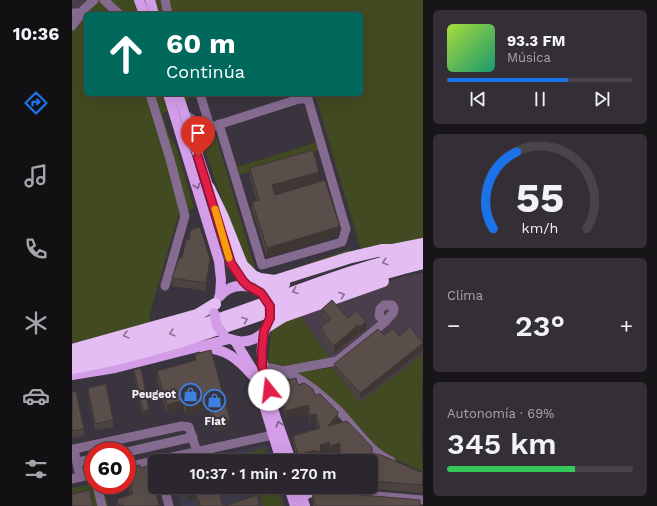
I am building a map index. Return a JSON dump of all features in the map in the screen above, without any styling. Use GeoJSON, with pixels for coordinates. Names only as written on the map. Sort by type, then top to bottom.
{"type":"FeatureCollection","features":[{"type":"Feature","properties":{"kind":"highway"},"geometry":{"type":"LineString","coordinates":[[209,188],[222,215],[242,265],[253,276],[260,279],[275,281],[348,258],[382,250],[390,250]]}},
{"type":"Feature","properties":{"kind":"highway"},"geometry":{"type":"LineString","coordinates":[[257,291],[267,290],[316,272],[390,250],[423,244]]}},
{"type":"Feature","properties":{"kind":"highway"},"geometry":{"type":"LineString","coordinates":[[72,358],[109,350],[207,323],[339,276],[423,253]]}},
{"type":"Feature","properties":{"kind":"highway"},"geometry":{"type":"LineString","coordinates":[[267,325],[284,316],[408,272],[423,263]]}},
{"type":"Feature","properties":{"kind":"highway"},"geometry":{"type":"LineString","coordinates":[[72,368],[127,356],[211,332],[343,285],[423,263]]}},
{"type":"Feature","properties":{"kind":"highway"},"geometry":{"type":"LineString","coordinates":[[72,350],[197,315],[216,304]]}},
{"type":"Feature","properties":{"kind":"main road"},"geometry":{"type":"LineString","coordinates":[[150,0],[153,12]]}},
{"type":"Feature","properties":{"kind":"main road"},"geometry":{"type":"LineString","coordinates":[[169,96],[219,261],[221,280],[216,304],[217,326],[250,364],[257,381],[279,454]]}},
{"type":"Feature","properties":{"kind":"main road"},"geometry":{"type":"LineString","coordinates":[[179,96],[209,188],[231,263],[270,306],[262,350],[262,366],[289,454]]}},
{"type":"Feature","properties":{"kind":"main road"},"geometry":{"type":"LineString","coordinates":[[216,304],[226,290],[235,286],[257,291]]}},
{"type":"Feature","properties":{"kind":"main road"},"geometry":{"type":"LineString","coordinates":[[72,375],[115,368],[229,338],[244,342],[253,340],[267,325]]}},
{"type":"Feature","properties":{"kind":"main road"},"geometry":{"type":"LineString","coordinates":[[197,347],[211,348],[232,355],[257,381]]}},
{"type":"Feature","properties":{"kind":"main road"},"geometry":{"type":"LineString","coordinates":[[291,494],[295,506]]}},
{"type":"Feature","properties":{"kind":"street"},"geometry":{"type":"LineString","coordinates":[[72,13],[77,14],[94,0]]}},
{"type":"Feature","properties":{"kind":"street"},"geometry":{"type":"LineString","coordinates":[[104,0],[117,12]]}},
{"type":"Feature","properties":{"kind":"street"},"geometry":{"type":"LineString","coordinates":[[165,0],[168,12]]}},
{"type":"Feature","properties":{"kind":"street"},"geometry":{"type":"LineString","coordinates":[[72,26],[85,6]]}},
{"type":"Feature","properties":{"kind":"street"},"geometry":{"type":"LineString","coordinates":[[151,96],[170,159],[185,216],[165,286]]}},
{"type":"Feature","properties":{"kind":"street"},"geometry":{"type":"LineString","coordinates":[[198,157],[202,138],[212,126],[299,99],[308,99],[346,229],[342,242],[262,266],[212,126],[201,96]]}},
{"type":"Feature","properties":{"kind":"street"},"geometry":{"type":"LineString","coordinates":[[185,114],[212,126]]}},
{"type":"Feature","properties":{"kind":"street"},"geometry":{"type":"LineString","coordinates":[[283,372],[337,361],[385,322]]}},
{"type":"Feature","properties":{"kind":"street"},"geometry":{"type":"LineString","coordinates":[[262,366],[283,372],[319,393],[369,444],[384,457],[397,463]]}},
{"type":"Feature","properties":{"kind":"street"},"geometry":{"type":"LineString","coordinates":[[76,478],[77,462],[74,450],[89,446],[185,426],[189,427],[197,452]]}},
{"type":"Feature","properties":{"kind":"street"},"geometry":{"type":"LineString","coordinates":[[189,454],[273,435]]}},
{"type":"Feature","properties":{"kind":"street"},"geometry":{"type":"LineString","coordinates":[[136,450],[193,437]]}},
{"type":"Feature","properties":{"kind":"street"},"geometry":{"type":"LineString","coordinates":[[77,462],[84,461]]}},
{"type":"Feature","properties":{"kind":"street"},"geometry":{"type":"LineString","coordinates":[[136,466],[148,464]]}},
{"type":"Feature","properties":{"kind":"street"},"geometry":{"type":"LineString","coordinates":[[99,494],[102,506]]}},
{"type":"Feature","properties":{"kind":"street"},"geometry":{"type":"LineString","coordinates":[[166,494],[169,506]]}},
{"type":"Feature","properties":{"kind":"street"},"geometry":{"type":"LineString","coordinates":[[354,494],[423,500]]}},
{"type":"Feature","properties":{"kind":"shaded area"},"geometry":{"type":"Polygon","coordinates":[[[72,0],[86,0],[72,17],[72,0]]]}},
{"type":"Feature","properties":{"kind":"shaded area"},"geometry":{"type":"Polygon","coordinates":[[[423,273],[423,354],[360,402],[332,368],[331,359],[299,314],[405,276],[423,273]]]}},
{"type":"Feature","properties":{"kind":"shaded area"},"geometry":{"type":"Polygon","coordinates":[[[267,444],[270,454],[225,454],[267,444]]]}},
{"type":"Feature","properties":{"kind":"shaded area"},"geometry":{"type":"Polygon","coordinates":[[[177,494],[281,494],[285,506],[181,506],[177,494]]]}},
{"type":"Feature","properties":{"kind":"green space"},"geometry":{"type":"Polygon","coordinates":[[[86,0],[423,0],[423,238],[361,250],[316,96],[363,96],[363,12],[84,12],[84,96],[194,96],[162,114],[169,135],[176,146],[194,208],[178,216],[149,317],[151,325],[72,345],[72,17],[86,0]]]}},
{"type":"Feature","properties":{"kind":"green space"},"geometry":{"type":"Polygon","coordinates":[[[215,133],[256,271],[248,269],[232,230],[205,149],[207,139],[210,135],[215,133]]]}},
{"type":"Feature","properties":{"kind":"green space"},"geometry":{"type":"Polygon","coordinates":[[[317,142],[320,150],[239,175],[237,167],[317,142]]]}},
{"type":"Feature","properties":{"kind":"green space"},"geometry":{"type":"Polygon","coordinates":[[[350,249],[350,255],[277,278],[265,274],[272,276],[350,249]]]}},
{"type":"Feature","properties":{"kind":"green space"},"geometry":{"type":"Polygon","coordinates":[[[299,314],[331,359],[284,368],[268,363],[271,331],[285,319],[299,314]]]}},
{"type":"Feature","properties":{"kind":"green space"},"geometry":{"type":"Polygon","coordinates":[[[423,354],[421,446],[423,472],[382,453],[345,413],[295,371],[332,368],[360,402],[423,354]]]}},
{"type":"Feature","properties":{"kind":"green space"},"geometry":{"type":"Polygon","coordinates":[[[264,448],[266,454],[248,454],[264,448]]]}},
{"type":"Feature","properties":{"kind":"green space"},"geometry":{"type":"Polygon","coordinates":[[[84,486],[84,494],[105,494],[108,506],[72,506],[72,488],[84,486]]]}},
{"type":"Feature","properties":{"kind":"green space"},"geometry":{"type":"Polygon","coordinates":[[[260,494],[279,494],[283,506],[263,506],[260,494]]]}},
{"type":"Feature","properties":{"kind":"building"},"geometry":{"type":"Polygon","coordinates":[[[313,150],[319,172],[272,185],[275,195],[325,180],[339,224],[338,227],[267,248],[252,202],[259,200],[250,168],[313,150]]]}},
{"type":"Feature","properties":{"kind":"building"},"geometry":{"type":"Polygon","coordinates":[[[200,227],[210,259],[206,283],[172,278],[179,258],[182,258],[186,240],[190,239],[189,235],[191,230],[200,227]]]}},
{"type":"Feature","properties":{"kind":"building"},"geometry":{"type":"Polygon","coordinates":[[[332,300],[348,318],[357,311],[366,322],[359,327],[358,325],[334,346],[323,333],[325,332],[321,327],[331,319],[322,309],[332,300]]]}},
{"type":"Feature","properties":{"kind":"building"},"geometry":{"type":"Polygon","coordinates":[[[410,327],[423,343],[360,393],[334,364],[378,329],[384,335],[393,328],[399,336],[410,327]]]}},
{"type":"Feature","properties":{"kind":"building","name":"Peugeot"},"geometry":{"type":"Polygon","coordinates":[[[211,350],[230,420],[216,424],[209,400],[186,407],[184,400],[167,405],[157,371],[196,360],[195,354],[211,350]]]}},
{"type":"Feature","properties":{"kind":"building"},"geometry":{"type":"Polygon","coordinates":[[[141,368],[149,410],[143,411],[134,370],[141,368]]]}},
{"type":"Feature","properties":{"kind":"building"},"geometry":{"type":"Polygon","coordinates":[[[296,378],[298,385],[304,383],[313,389],[315,395],[320,394],[338,412],[328,426],[347,421],[372,447],[372,453],[376,454],[340,454],[340,443],[330,446],[329,442],[320,445],[321,451],[316,452],[316,450],[298,454],[293,436],[320,428],[316,414],[310,415],[308,405],[286,411],[278,383],[296,378]]]}},
{"type":"Feature","properties":{"kind":"building"},"geometry":{"type":"Polygon","coordinates":[[[106,384],[113,420],[95,424],[88,388],[106,384]]]}},
{"type":"Feature","properties":{"kind":"building"},"geometry":{"type":"Polygon","coordinates":[[[76,391],[84,429],[72,431],[72,392],[76,391]]]}},
{"type":"Feature","properties":{"kind":"building"},"geometry":{"type":"Polygon","coordinates":[[[378,454],[423,473],[422,485],[378,482],[378,454]]]}},
{"type":"Feature","properties":{"kind":"building"},"geometry":{"type":"Polygon","coordinates":[[[140,465],[140,468],[148,466],[148,494],[156,494],[159,505],[119,506],[117,499],[136,494],[136,466],[140,465]]]}},
{"type":"Feature","properties":{"kind":"building"},"geometry":{"type":"Polygon","coordinates":[[[84,491],[84,494],[91,494],[93,506],[72,506],[72,494],[84,491]]]}},
{"type":"Feature","properties":{"kind":"building"},"geometry":{"type":"Polygon","coordinates":[[[197,494],[219,494],[223,506],[200,506],[197,494]]]}},
{"type":"Feature","properties":{"kind":"building"},"geometry":{"type":"Polygon","coordinates":[[[313,494],[350,494],[420,500],[420,506],[316,506],[313,494]]]}},
{"type":"Feature","properties":{"kind":"building"},"geometry":{"type":"Polygon","coordinates":[[[257,495],[260,506],[225,506],[257,495]]]}},
{"type":"Feature","properties":{"kind":"slow traffic"},"geometry":{"type":"LineString","coordinates":[[215,209],[229,258]]}},
{"type":"Feature","properties":{"kind":"place","name":"Peugeot"},"geometry":{"type":"Point","coordinates":[191,394]}},
{"type":"Feature","properties":{"kind":"place","name":"Fiat"},"geometry":{"type":"Point","coordinates":[215,401]}},
{"type":"Feature","properties":{"kind":"route"},"geometry":{"type":"LineString","coordinates":[[198,157],[209,188],[231,263],[243,281],[248,286],[258,290],[270,306],[268,326],[264,331],[262,338],[262,366],[269,390]]}}]}
